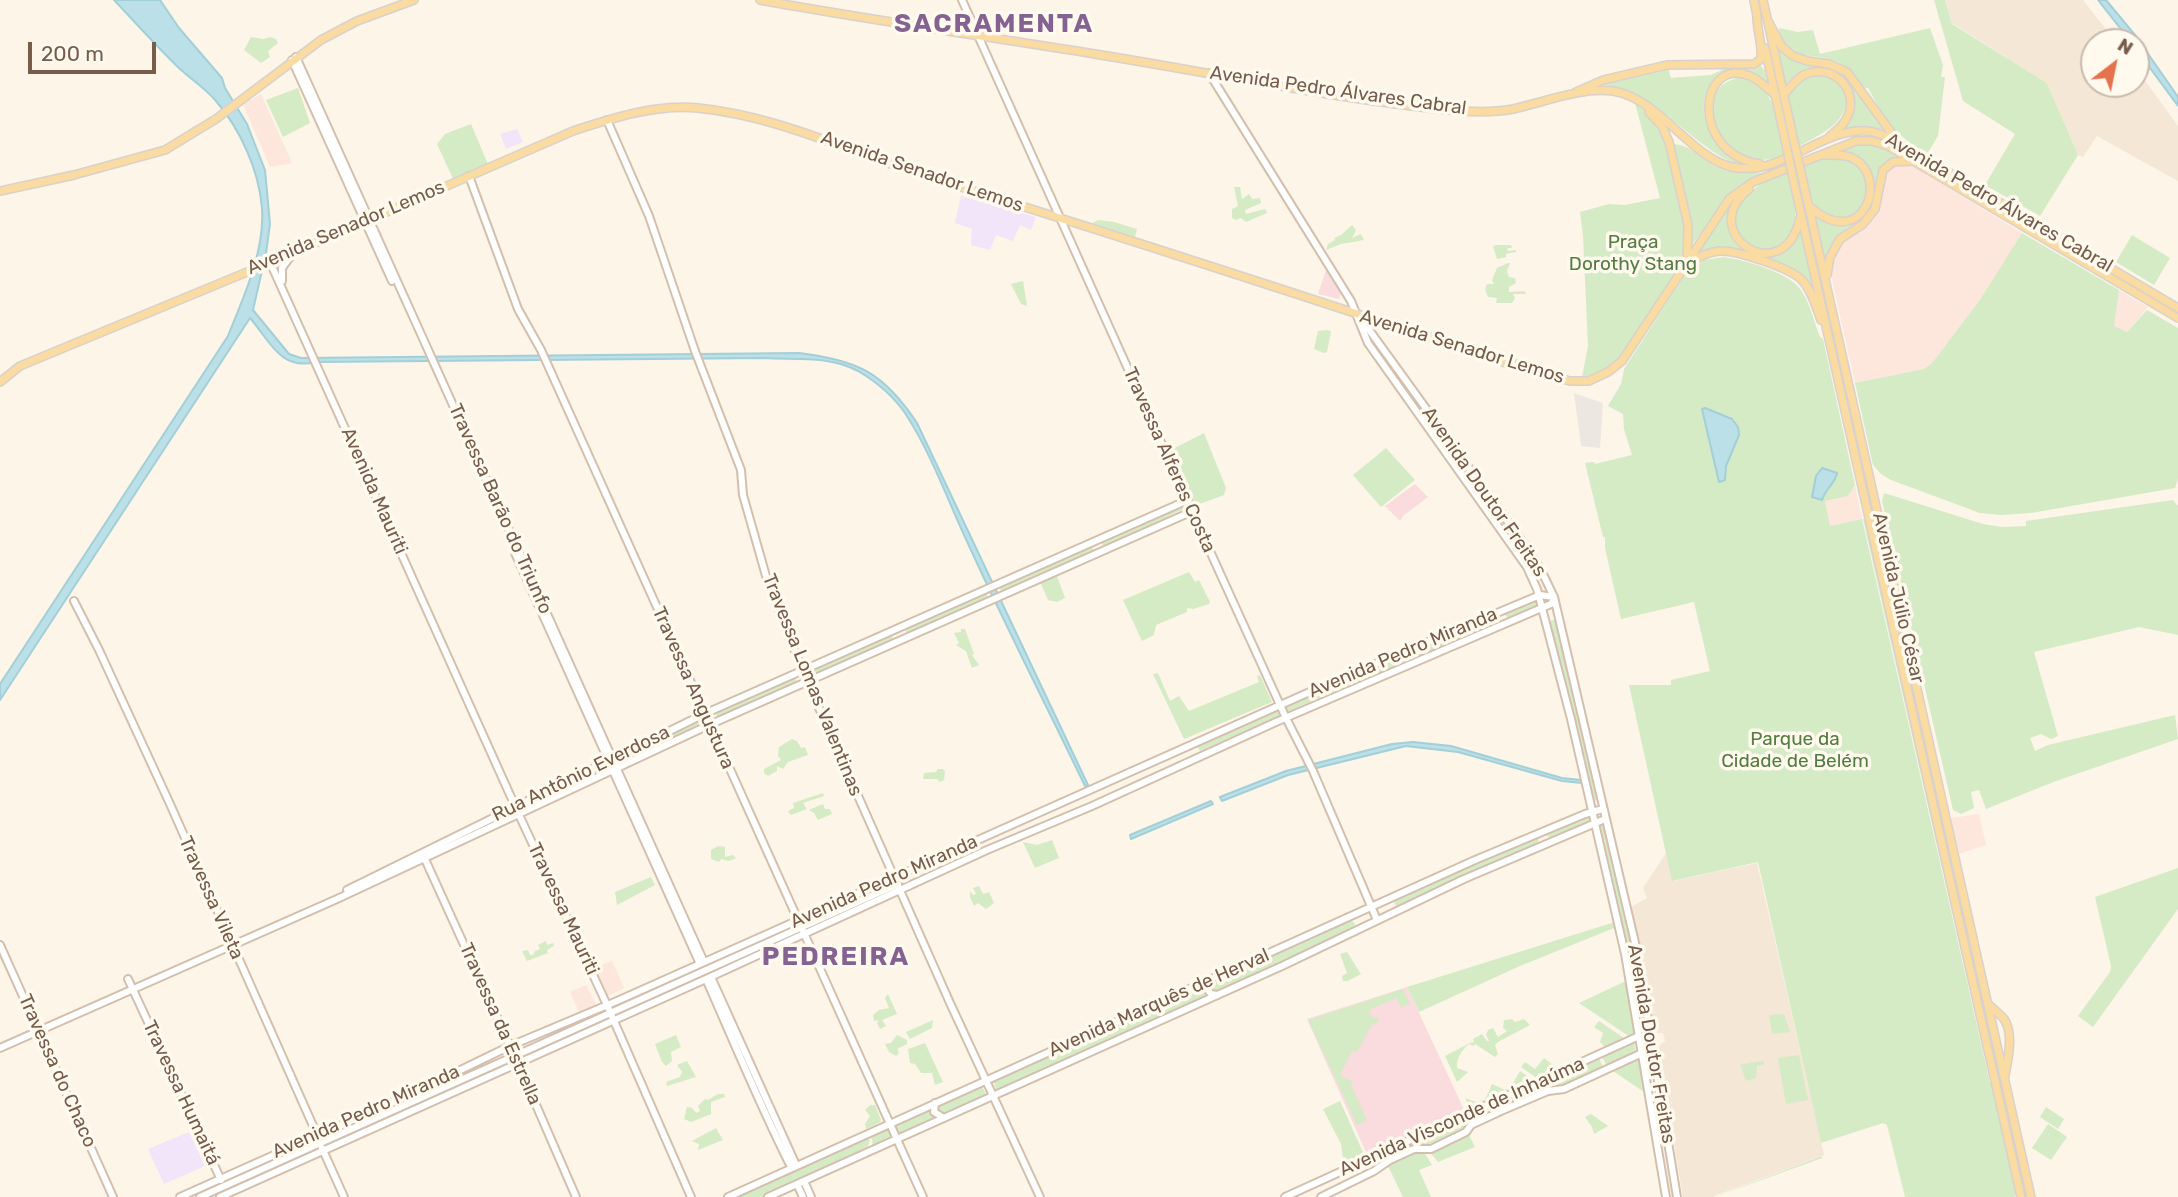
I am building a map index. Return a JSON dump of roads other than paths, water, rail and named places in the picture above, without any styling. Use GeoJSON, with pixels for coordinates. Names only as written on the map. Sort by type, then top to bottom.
{"type":"FeatureCollection","features":[{"type":"Feature","properties":{"kind":"main road"},"geometry":{"type":"LineString","coordinates":[[0,191],[155,153],[182,141],[222,114],[294,58],[335,32],[414,0]]}},
{"type":"Feature","properties":{"kind":"main road","name":"Avenida Pedro Álvares Cabral"},"geometry":{"type":"LineString","coordinates":[[760,0],[1448,110],[1511,109],[1573,94],[1615,92],[1639,101],[1722,164],[1746,168],[1764,165],[1843,134],[1868,131],[1901,144],[2178,308]]}},
{"type":"Feature","properties":{"kind":"main road","name":"Avenida Júlio César"},"geometry":{"type":"LineString","coordinates":[[1754,0],[1780,95]]}},
{"type":"Feature","properties":{"kind":"main road","name":"Avenida Júlio César"},"geometry":{"type":"LineString","coordinates":[[1763,0],[1798,182],[1801,214],[2020,1195]]}},
{"type":"Feature","properties":{"kind":"main road"},"geometry":{"type":"LineString","coordinates":[[1573,94],[1603,80],[1667,65],[1754,64],[1760,59],[1762,52],[1756,24],[1757,13]]}},
{"type":"Feature","properties":{"kind":"main road"},"geometry":{"type":"LineString","coordinates":[[1768,21],[1782,47],[1793,56],[1829,64],[1847,72],[1882,124],[1901,144]]}},
{"type":"Feature","properties":{"kind":"main road"},"geometry":{"type":"LineString","coordinates":[[1764,165],[1745,161],[1722,145],[1711,125],[1709,100],[1717,83],[1732,74],[1749,75],[1780,95],[1802,76],[1817,71],[1833,74],[1843,82],[1850,99],[1848,115],[1839,128],[1822,143]]}},
{"type":"Feature","properties":{"kind":"main road"},"geometry":{"type":"LineString","coordinates":[[1639,101],[1662,126],[1669,142],[1688,225],[1686,264]]}},
{"type":"Feature","properties":{"kind":"main road","name":"Avenida Senador Lemos"},"geometry":{"type":"LineString","coordinates":[[0,382],[20,366],[293,253],[573,131],[607,120],[666,109],[696,108],[773,122],[915,172],[1521,368],[1570,381],[1589,381],[1608,372],[1622,361],[1730,198],[1753,182],[1777,171]]}},
{"type":"Feature","properties":{"kind":"main road","name":"Avenida Pedro Álvares Cabral"},"geometry":{"type":"LineString","coordinates":[[1777,171],[1844,144],[1867,140],[1888,146],[2178,318]]}},
{"type":"Feature","properties":{"kind":"main road"},"geometry":{"type":"LineString","coordinates":[[1808,206],[1830,222],[1842,222],[1853,220],[1860,214],[1870,195],[1868,176],[1858,162],[1847,156],[1819,155]]}},
{"type":"Feature","properties":{"kind":"main road"},"geometry":{"type":"LineString","coordinates":[[1826,279],[1834,248],[1847,233],[1867,220],[1875,209],[1879,179],[1885,167],[1898,161],[1916,162]]}},
{"type":"Feature","properties":{"kind":"main road"},"geometry":{"type":"LineString","coordinates":[[1777,171],[1735,201],[1731,226],[1737,239],[1762,254],[1777,252],[1783,249],[1798,230],[1801,214]]}},
{"type":"Feature","properties":{"kind":"main road","name":"Avenida Júlio César"},"geometry":{"type":"LineString","coordinates":[[1798,182],[1808,206],[1826,279],[2031,1197]]}},
{"type":"Feature","properties":{"kind":"main road"},"geometry":{"type":"LineString","coordinates":[[1686,264],[1700,256],[1727,251],[1796,275],[1812,296],[1830,346]]}},
{"type":"Feature","properties":{"kind":"main road"},"geometry":{"type":"LineString","coordinates":[[1987,1003],[2007,1025],[2008,1059],[2004,1079]]}},
{"type":"Feature","properties":{"kind":"main road"},"geometry":{"type":"LineString","coordinates":[[1982,1022],[1990,1017],[2000,1016]]}},
{"type":"Feature","properties":{"kind":"street","name":"Travessa Alferes Costa"},"geometry":{"type":"LineString","coordinates":[[962,0],[1286,718],[1313,771],[1377,920]]}},
{"type":"Feature","properties":{"kind":"street","name":"Travessa Barão do Triunfo"},"geometry":{"type":"LineString","coordinates":[[294,58],[702,963]]}},
{"type":"Feature","properties":{"kind":"street","name":"Avenida Doutor Freitas"},"geometry":{"type":"LineString","coordinates":[[1209,73],[1358,314],[1531,554],[1554,598],[1636,947],[1677,1197]]}},
{"type":"Feature","properties":{"kind":"street","name":"Travessa Lomas Valentinas"},"geometry":{"type":"LineString","coordinates":[[607,120],[649,216],[741,470],[743,495],[766,576],[807,682],[1040,1197]]}},
{"type":"Feature","properties":{"kind":"street","name":"Travessa Angustura"},"geometry":{"type":"LineString","coordinates":[[469,176],[518,309],[542,354],[620,522],[923,1197]]}},
{"type":"Feature","properties":{"kind":"street"},"geometry":{"type":"LineString","coordinates":[[282,286],[282,268],[293,253]]}},
{"type":"Feature","properties":{"kind":"street"},"geometry":{"type":"LineString","coordinates":[[268,263],[282,286]]}},
{"type":"Feature","properties":{"kind":"street","name":"Avenida Mauriti"},"geometry":{"type":"LineString","coordinates":[[282,286],[433,621]]}},
{"type":"Feature","properties":{"kind":"street","name":"Avenida Doutor Freitas"},"geometry":{"type":"LineString","coordinates":[[1358,314],[1368,343],[1527,567],[1540,596],[1625,954],[1666,1197]]}},
{"type":"Feature","properties":{"kind":"street"},"geometry":{"type":"LineString","coordinates":[[1404,393],[1412,387]]}},
{"type":"Feature","properties":{"kind":"street"},"geometry":{"type":"LineString","coordinates":[[1413,407],[1422,402]]}},
{"type":"Feature","properties":{"kind":"street","name":"Rua Antônio Everdosa"},"geometry":{"type":"LineString","coordinates":[[0,1048],[324,903],[704,714],[1188,500]]}},
{"type":"Feature","properties":{"kind":"street","name":"Rua Antônio Everdosa"},"geometry":{"type":"LineString","coordinates":[[423,855],[506,821],[709,725],[1193,511]]}},
{"type":"Feature","properties":{"kind":"street","name":"Avenida Pedro Miranda"},"geometry":{"type":"LineString","coordinates":[[220,1197],[517,1062],[802,927],[1281,706],[1540,596],[1554,598],[1551,604],[1286,718],[1085,810],[898,884]]}},
{"type":"Feature","properties":{"kind":"street","name":"Travessa Vileta"},"geometry":{"type":"LineString","coordinates":[[74,601],[99,650],[344,1197]]}},
{"type":"Feature","properties":{"kind":"street"},"geometry":{"type":"LineString","coordinates":[[1507,610],[1503,618],[1512,621]]}},
{"type":"Feature","properties":{"kind":"street"},"geometry":{"type":"LineString","coordinates":[[1546,621],[1558,617]]}},
{"type":"Feature","properties":{"kind":"street"},"geometry":{"type":"LineString","coordinates":[[1485,618],[1495,622],[1490,631]]}},
{"type":"Feature","properties":{"kind":"street","name":"Travessa Mauriti"},"geometry":{"type":"LineString","coordinates":[[433,621],[691,1197]]}},
{"type":"Feature","properties":{"kind":"street"},"geometry":{"type":"LineString","coordinates":[[1592,812],[1603,809]]}},
{"type":"Feature","properties":{"kind":"street","name":"Avenida Marquês de Herval"},"geometry":{"type":"LineString","coordinates":[[728,1197],[1371,906],[1592,812]]}},
{"type":"Feature","properties":{"kind":"street"},"geometry":{"type":"LineString","coordinates":[[502,813],[506,816],[506,821]]}},
{"type":"Feature","properties":{"kind":"street","name":"Avenida Marquês de Herval"},"geometry":{"type":"LineString","coordinates":[[768,1197],[1162,1021],[1540,846],[1605,819]]}},
{"type":"Feature","properties":{"kind":"street"},"geometry":{"type":"LineString","coordinates":[[1548,830],[1547,836],[1553,841]]}},
{"type":"Feature","properties":{"kind":"street"},"geometry":{"type":"LineString","coordinates":[[1535,835],[1540,839],[1540,846]]}},
{"type":"Feature","properties":{"kind":"street","name":"Travessa da Estrella"},"geometry":{"type":"LineString","coordinates":[[423,855],[576,1197]]}},
{"type":"Feature","properties":{"kind":"street"},"geometry":{"type":"LineString","coordinates":[[1394,896],[1393,904],[1397,911]]}},
{"type":"Feature","properties":{"kind":"street"},"geometry":{"type":"LineString","coordinates":[[1350,916],[1356,921],[1356,932]]}},
{"type":"Feature","properties":{"kind":"street","name":"Avenida Pedro Miranda"},"geometry":{"type":"LineString","coordinates":[[180,1197],[413,1093],[510,1046],[702,963],[802,927]]}},
{"type":"Feature","properties":{"kind":"street","name":"Avenida Pedro Miranda"},"geometry":{"type":"LineString","coordinates":[[200,1197],[514,1055],[709,978],[802,927]]}},
{"type":"Feature","properties":{"kind":"street","name":"Travessa do Chaco"},"geometry":{"type":"LineString","coordinates":[[0,946],[113,1197]]}},
{"type":"Feature","properties":{"kind":"street"},"geometry":{"type":"LineString","coordinates":[[709,978],[770,1125],[794,1166]]}},
{"type":"Feature","properties":{"kind":"street","name":"Travessa Humaitá"},"geometry":{"type":"LineString","coordinates":[[128,979],[229,1195]]}},
{"type":"Feature","properties":{"kind":"street"},"geometry":{"type":"LineString","coordinates":[[1209,981],[1207,989],[1211,994],[1217,995]]}},
{"type":"Feature","properties":{"kind":"street"},"geometry":{"type":"LineString","coordinates":[[1157,1004],[1165,1010],[1162,1021]]}},
{"type":"Feature","properties":{"kind":"street","name":"Avenida Visconde de Inhaúma"},"geometry":{"type":"LineString","coordinates":[[1285,1197],[1649,1027]]}},
{"type":"Feature","properties":{"kind":"street","name":"Avenida Visconde de Inhaúma"},"geometry":{"type":"LineString","coordinates":[[1321,1197],[1414,1149],[1431,1149],[1501,1111],[1548,1091],[1563,1089],[1642,1054],[1654,1052]]}},
{"type":"Feature","properties":{"kind":"street"},"geometry":{"type":"LineString","coordinates":[[936,1103],[934,1112],[944,1118]]}},
{"type":"Feature","properties":{"kind":"street"},"geometry":{"type":"LineString","coordinates":[[863,1135],[872,1141],[873,1147],[869,1152]]}},
{"type":"Feature","properties":{"kind":"street"},"geometry":{"type":"LineString","coordinates":[[801,1183],[803,1197]]}},
{"type":"Feature","properties":{"kind":"street"},"geometry":{"type":"LineString","coordinates":[[801,1183],[811,1197]]}},
{"type":"Feature","properties":{"kind":"water"},"geometry":{"type":"Polygon","coordinates":[[[114,0],[160,0],[179,28],[222,78],[225,88],[247,124],[265,170],[270,224],[253,310],[289,354],[301,358],[799,353],[854,365],[881,381],[917,423],[1088,785],[1085,786],[994,600],[930,458],[905,413],[883,389],[858,371],[835,362],[812,359],[304,364],[293,362],[277,352],[250,318],[0,700],[0,684],[228,336],[252,273],[260,241],[262,208],[257,179],[233,124],[212,97],[171,61],[114,0]]]}},
{"type":"Feature","properties":{"kind":"water"},"geometry":{"type":"Polygon","coordinates":[[[2098,0],[2106,0],[2129,28],[2120,28],[2098,0]]]}},
{"type":"Feature","properties":{"kind":"water"},"geometry":{"type":"Polygon","coordinates":[[[2150,57],[2178,97],[2178,106],[2150,68],[2150,57]]]}},
{"type":"Feature","properties":{"kind":"water"},"geometry":{"type":"Polygon","coordinates":[[[1702,409],[1732,419],[1738,427],[1739,435],[1726,466],[1725,480],[1719,482],[1702,409]]]}},
{"type":"Feature","properties":{"kind":"water"},"geometry":{"type":"Polygon","coordinates":[[[1822,468],[1837,473],[1822,500],[1812,497],[1816,476],[1822,468]]]}},
{"type":"Feature","properties":{"kind":"water"},"geometry":{"type":"Polygon","coordinates":[[[1413,742],[1451,746],[1562,778],[1581,780],[1582,783],[1562,781],[1458,752],[1406,746],[1288,775],[1222,801],[1220,797],[1286,771],[1392,744],[1413,742]]]}},
{"type":"Feature","properties":{"kind":"water"},"geometry":{"type":"Polygon","coordinates":[[[1211,801],[1213,804],[1131,839],[1130,835],[1211,801]]]}},
{"type":"Feature","properties":{"kind":"district","name":"SACRAMENTA"},"geometry":{"type":"Point","coordinates":[994,24]}},
{"type":"Feature","properties":{"kind":"district","name":"PEDREIRA"},"geometry":{"type":"Point","coordinates":[836,957]}},
{"type":"Feature","properties":{"kind":"park label","name":"Praça Dorothy Stang"},"geometry":{"type":"Point","coordinates":[1633,254]}},
{"type":"Feature","properties":{"kind":"park label","name":"Parque da Cidade de Belém"},"geometry":{"type":"Point","coordinates":[1795,751]}}]}
